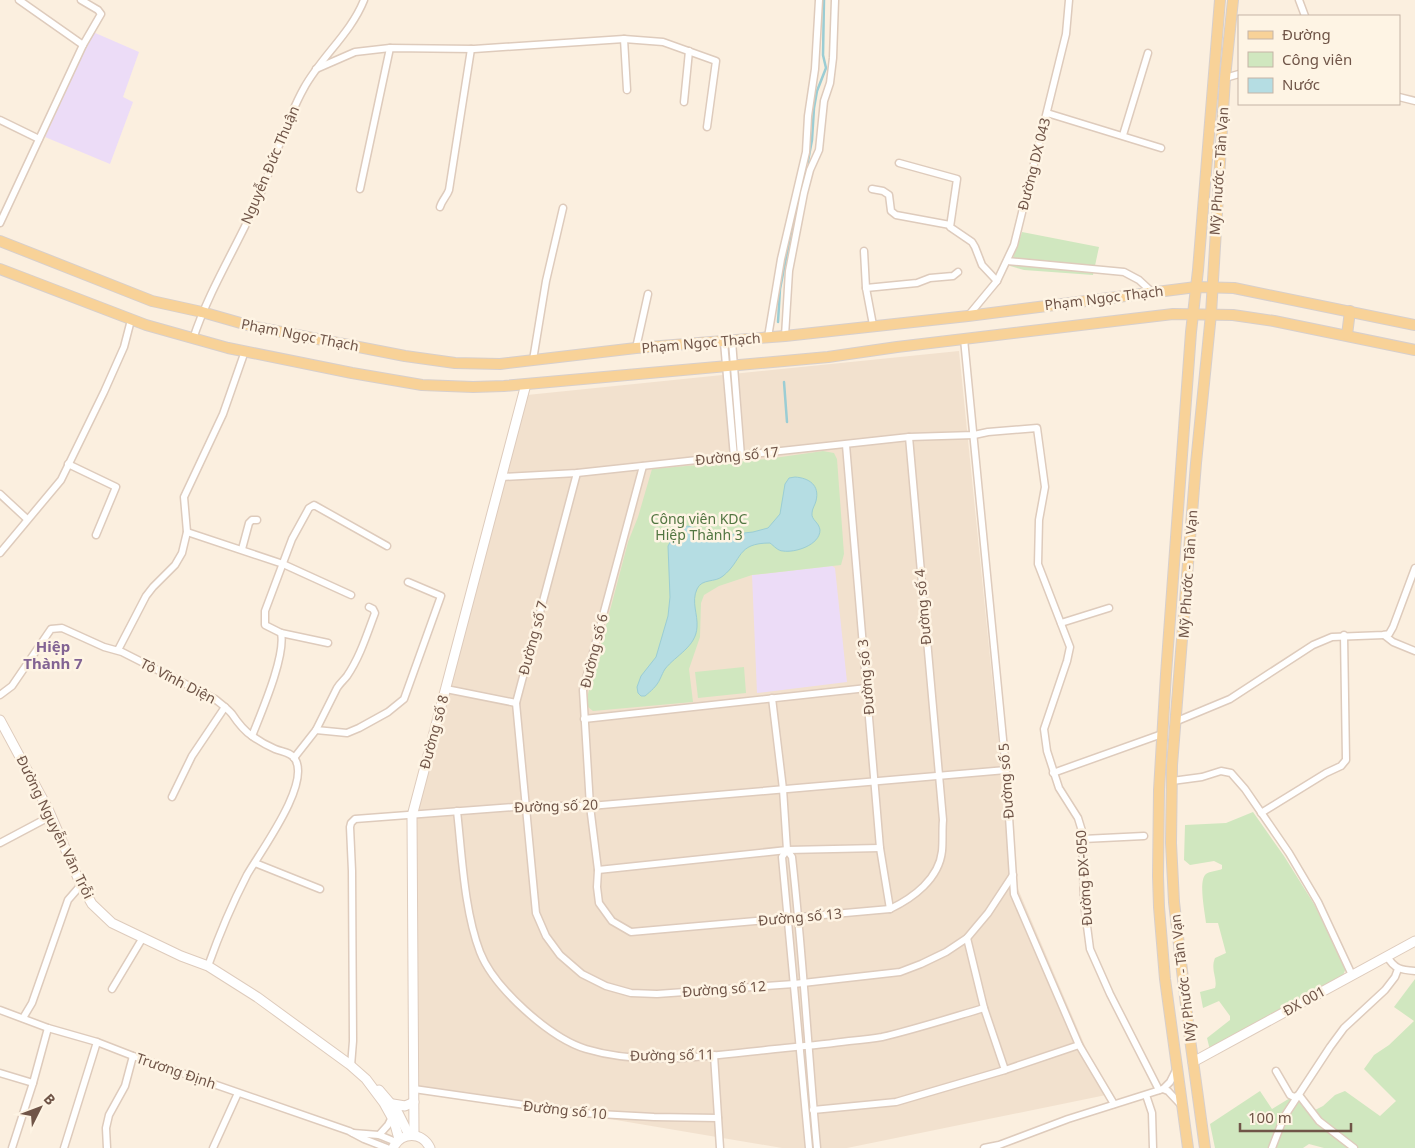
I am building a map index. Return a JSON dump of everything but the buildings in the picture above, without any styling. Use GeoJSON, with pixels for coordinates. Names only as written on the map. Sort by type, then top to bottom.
{"type":"FeatureCollection","features":[{"type":"Feature","properties":{"kind":"main road","name":"Mỹ Phước - Tân Vạn"},"geometry":{"type":"LineString","coordinates":[[1188,1148],[1165,979],[1158,892],[1159,790],[1192,313],[1196,287],[1220,0]]}},
{"type":"Feature","properties":{"kind":"main road","name":"Mỹ Phước - Tân Vạn"},"geometry":{"type":"LineString","coordinates":[[1205,1148],[1174,894],[1171,843],[1172,780],[1196,463],[1211,314],[1211,286],[1225,78],[1233,0]]}},
{"type":"Feature","properties":{"kind":"main road","name":"Phạm Ngọc Thạch"},"geometry":{"type":"LineString","coordinates":[[0,241],[152,301],[202,312],[251,326],[405,356],[455,363],[500,364],[636,348],[728,342],[968,316],[1211,286],[1234,288],[1415,325]]}},
{"type":"Feature","properties":{"kind":"main road","name":"Phạm Ngọc Thạch"},"geometry":{"type":"LineString","coordinates":[[0,270],[131,320],[193,339],[245,351],[422,385],[474,387],[526,384],[828,357],[1159,315],[1192,313],[1274,320],[1415,350]]}},
{"type":"Feature","properties":{"kind":"main road"},"geometry":{"type":"LineString","coordinates":[[1347,335],[1350,311]]}},
{"type":"Feature","properties":{"kind":"street"},"geometry":{"type":"LineString","coordinates":[[19,0],[83,45]]}},
{"type":"Feature","properties":{"kind":"street"},"geometry":{"type":"LineString","coordinates":[[0,224],[83,45],[101,12],[81,0]]}},
{"type":"Feature","properties":{"kind":"street","name":"Nguyễn Đức Thuận"},"geometry":{"type":"LineString","coordinates":[[193,339],[202,312],[262,191],[300,95],[316,68],[344,33],[364,0]]}},
{"type":"Feature","properties":{"kind":"street"},"geometry":{"type":"LineString","coordinates":[[768,337],[781,259],[806,152],[808,116],[815,69],[818,0]]}},
{"type":"Feature","properties":{"kind":"street"},"geometry":{"type":"LineString","coordinates":[[785,336],[789,271],[804,192],[820,143],[824,101],[830,83],[835,0]]}},
{"type":"Feature","properties":{"kind":"street","name":"Đường DX 043"},"geometry":{"type":"LineString","coordinates":[[968,316],[997,281],[1014,245],[1066,34],[1069,0]]}},
{"type":"Feature","properties":{"kind":"street"},"geometry":{"type":"LineString","coordinates":[[1299,0],[1305,15]]}},
{"type":"Feature","properties":{"kind":"street"},"geometry":{"type":"LineString","coordinates":[[316,68],[355,52],[390,48],[471,49],[624,40],[663,42],[716,61],[707,128]]}},
{"type":"Feature","properties":{"kind":"street"},"geometry":{"type":"LineString","coordinates":[[624,40],[627,90]]}},
{"type":"Feature","properties":{"kind":"street"},"geometry":{"type":"LineString","coordinates":[[360,189],[390,48]]}},
{"type":"Feature","properties":{"kind":"street"},"geometry":{"type":"LineString","coordinates":[[440,207],[449,190],[471,49]]}},
{"type":"Feature","properties":{"kind":"street"},"geometry":{"type":"LineString","coordinates":[[684,102],[690,51]]}},
{"type":"Feature","properties":{"kind":"street"},"geometry":{"type":"LineString","coordinates":[[1123,135],[1148,53]]}},
{"type":"Feature","properties":{"kind":"street"},"geometry":{"type":"LineString","coordinates":[[1225,78],[1238,74]]}},
{"type":"Feature","properties":{"kind":"street"},"geometry":{"type":"LineString","coordinates":[[1400,97],[1415,101]]}},
{"type":"Feature","properties":{"kind":"street"},"geometry":{"type":"LineString","coordinates":[[1047,113],[1161,148]]}},
{"type":"Feature","properties":{"kind":"street"},"geometry":{"type":"LineString","coordinates":[[0,120],[39,139]]}},
{"type":"Feature","properties":{"kind":"street"},"geometry":{"type":"LineString","coordinates":[[899,163],[956,179],[950,225]]}},
{"type":"Feature","properties":{"kind":"street"},"geometry":{"type":"LineString","coordinates":[[872,189],[883,191],[889,195],[891,211],[896,215],[950,225],[951,228],[972,242],[982,265],[997,281]]}},
{"type":"Feature","properties":{"kind":"street"},"geometry":{"type":"LineString","coordinates":[[533,360],[546,281],[563,208]]}},
{"type":"Feature","properties":{"kind":"street"},"geometry":{"type":"LineString","coordinates":[[864,251],[866,288],[873,325]]}},
{"type":"Feature","properties":{"kind":"street"},"geometry":{"type":"LineString","coordinates":[[1007,261],[1124,272],[1138,280],[1152,292]]}},
{"type":"Feature","properties":{"kind":"street"},"geometry":{"type":"LineString","coordinates":[[866,288],[917,283],[930,278],[953,276],[958,272]]}},
{"type":"Feature","properties":{"kind":"street"},"geometry":{"type":"LineString","coordinates":[[636,348],[648,294]]}},
{"type":"Feature","properties":{"kind":"street"},"geometry":{"type":"LineString","coordinates":[[0,553],[61,480],[104,392],[124,346],[131,320]]}},
{"type":"Feature","properties":{"kind":"street","name":"Đường số 5"},"geometry":{"type":"LineString","coordinates":[[964,339],[1006,770],[1014,894],[1078,1044],[1114,1104]]}},
{"type":"Feature","properties":{"kind":"street"},"geometry":{"type":"LineString","coordinates":[[728,342],[741,456]]}},
{"type":"Feature","properties":{"kind":"street"},"geometry":{"type":"LineString","coordinates":[[118,650],[146,596],[175,565],[182,553],[187,532],[184,497],[223,414],[245,351]]}},
{"type":"Feature","properties":{"kind":"street"},"geometry":{"type":"LineString","coordinates":[[730,366],[734,457]]}},
{"type":"Feature","properties":{"kind":"street","name":"Đường số 8"},"geometry":{"type":"LineString","coordinates":[[411,1135],[414,1102],[412,816],[526,384]]}},
{"type":"Feature","properties":{"kind":"street","name":"Đường số 17"},"geometry":{"type":"LineString","coordinates":[[501,477],[577,473],[908,437],[974,435],[1038,428]]}},
{"type":"Feature","properties":{"kind":"street","name":"Đường ĐX-050"},"geometry":{"type":"LineString","coordinates":[[1038,428],[1045,487],[1039,520],[1038,564],[1070,648],[1044,729],[1047,751],[1059,788],[1078,818],[1082,831],[1084,902],[1090,949],[1110,994],[1161,1090]]}},
{"type":"Feature","properties":{"kind":"street","name":"Đường số 4"},"geometry":{"type":"LineString","coordinates":[[908,437],[938,776]]}},
{"type":"Feature","properties":{"kind":"street","name":"Đường số 3"},"geometry":{"type":"LineString","coordinates":[[846,445],[876,781],[880,848],[890,909]]}},
{"type":"Feature","properties":{"kind":"street"},"geometry":{"type":"LineString","coordinates":[[68,464],[116,486],[96,535]]}},
{"type":"Feature","properties":{"kind":"street","name":"Đường số 6"},"geometry":{"type":"LineString","coordinates":[[598,870],[590,806],[583,690],[643,466]]}},
{"type":"Feature","properties":{"kind":"street","name":"Đường số 7"},"geometry":{"type":"LineString","coordinates":[[528,806],[516,703],[577,473]]}},
{"type":"Feature","properties":{"kind":"street"},"geometry":{"type":"LineString","coordinates":[[0,494],[27,519]]}},
{"type":"Feature","properties":{"kind":"street"},"geometry":{"type":"LineString","coordinates":[[328,643],[281,632],[266,624],[265,611],[292,539],[309,508],[312,505],[387,546]]}},
{"type":"Feature","properties":{"kind":"street"},"geometry":{"type":"LineString","coordinates":[[242,550],[249,523],[252,520],[257,520]]}},
{"type":"Feature","properties":{"kind":"street"},"geometry":{"type":"LineString","coordinates":[[187,532],[284,564],[352,595]]}},
{"type":"Feature","properties":{"kind":"street"},"geometry":{"type":"LineString","coordinates":[[1177,721],[1230,699],[1313,645],[1332,636],[1388,634],[1393,627],[1415,568]]}},
{"type":"Feature","properties":{"kind":"street"},"geometry":{"type":"LineString","coordinates":[[316,730],[347,733],[388,712],[404,699],[441,596],[408,582]]}},
{"type":"Feature","properties":{"kind":"street"},"geometry":{"type":"LineString","coordinates":[[208,966],[227,917],[248,873],[282,817],[292,794],[299,775],[298,766],[294,758],[316,730],[340,682],[346,678],[362,648],[375,612],[369,607]]}},
{"type":"Feature","properties":{"kind":"street"},"geometry":{"type":"LineString","coordinates":[[1061,623],[1109,608]]}},
{"type":"Feature","properties":{"kind":"street","name":"Tô Vĩnh Diện"},"geometry":{"type":"LineString","coordinates":[[0,695],[12,686],[51,629],[62,628],[104,647],[118,650],[215,699],[252,736],[294,758]]}},
{"type":"Feature","properties":{"kind":"street"},"geometry":{"type":"LineString","coordinates":[[252,736],[277,665],[282,640],[281,632]]}},
{"type":"Feature","properties":{"kind":"street"},"geometry":{"type":"LineString","coordinates":[[1261,813],[1326,773],[1341,766],[1346,760],[1344,635]]}},
{"type":"Feature","properties":{"kind":"street"},"geometry":{"type":"LineString","coordinates":[[1384,635],[1393,642],[1415,651]]}},
{"type":"Feature","properties":{"kind":"street"},"geometry":{"type":"LineString","coordinates":[[584,719],[867,688]]}},
{"type":"Feature","properties":{"kind":"street"},"geometry":{"type":"LineString","coordinates":[[446,689],[516,703]]}},
{"type":"Feature","properties":{"kind":"street"},"geometry":{"type":"LineString","coordinates":[[772,698],[784,789],[787,850],[792,857],[817,1148]]}},
{"type":"Feature","properties":{"kind":"street"},"geometry":{"type":"LineString","coordinates":[[172,797],[192,756],[225,707]]}},
{"type":"Feature","properties":{"kind":"street","name":"Đường Nguyễn Văn Trỗi"},"geometry":{"type":"LineString","coordinates":[[0,720],[51,816],[81,885],[92,904],[112,923],[142,939],[208,966],[257,997],[351,1066],[370,1085],[392,1117],[396,1143]]}},
{"type":"Feature","properties":{"kind":"street"},"geometry":{"type":"LineString","coordinates":[[1053,773],[1162,734]]}},
{"type":"Feature","properties":{"kind":"street","name":"Đường số 20"},"geometry":{"type":"LineString","coordinates":[[351,1066],[354,1041],[351,822],[355,819],[528,806],[590,806],[1006,770]]}},
{"type":"Feature","properties":{"kind":"street"},"geometry":{"type":"LineString","coordinates":[[1172,780],[1202,777],[1221,771],[1231,773],[1245,789],[1289,853],[1318,902],[1352,975]]}},
{"type":"Feature","properties":{"kind":"street","name":"Đường số 13"},"geometry":{"type":"LineString","coordinates":[[598,870],[599,903],[612,921],[631,932],[890,909],[906,902],[927,884],[942,852],[943,820],[938,776]]}},
{"type":"Feature","properties":{"kind":"street","name":"Đường số 12"},"geometry":{"type":"LineString","coordinates":[[528,806],[536,913],[546,936],[560,955],[582,974],[606,986],[631,994],[657,994],[794,984],[900,972],[946,952],[967,938],[988,913],[1013,875]]}},
{"type":"Feature","properties":{"kind":"street","name":"Đường số 11"},"geometry":{"type":"LineString","coordinates":[[457,811],[470,915],[480,953],[502,985],[522,1007],[542,1025],[586,1049],[642,1059],[807,1046],[881,1037],[984,1008]]}},
{"type":"Feature","properties":{"kind":"street"},"geometry":{"type":"LineString","coordinates":[[0,843],[51,816]]}},
{"type":"Feature","properties":{"kind":"street"},"geometry":{"type":"LineString","coordinates":[[1082,839],[1144,836]]}},
{"type":"Feature","properties":{"kind":"street"},"geometry":{"type":"LineString","coordinates":[[598,870],[787,850],[880,848]]}},
{"type":"Feature","properties":{"kind":"street"},"geometry":{"type":"LineString","coordinates":[[787,850],[782,857],[809,1148]]}},
{"type":"Feature","properties":{"kind":"street"},"geometry":{"type":"LineString","coordinates":[[255,863],[320,889]]}},
{"type":"Feature","properties":{"kind":"street"},"geometry":{"type":"LineString","coordinates":[[23,1018],[32,1003],[68,900],[81,885]]}},
{"type":"Feature","properties":{"kind":"street"},"geometry":{"type":"LineString","coordinates":[[967,938],[984,1008],[1005,1070]]}},
{"type":"Feature","properties":{"kind":"street"},"geometry":{"type":"LineString","coordinates":[[112,989],[142,939]]}},
{"type":"Feature","properties":{"kind":"street","name":"ĐX 001"},"geometry":{"type":"LineString","coordinates":[[1193,1062],[1415,941]]}},
{"type":"Feature","properties":{"kind":"street"},"geometry":{"type":"LineString","coordinates":[[1387,956],[1398,969],[1415,971]]}},
{"type":"Feature","properties":{"kind":"street"},"geometry":{"type":"LineString","coordinates":[[1272,1148],[1284,1117],[1334,1041],[1344,1028],[1384,990],[1395,977],[1398,969]]}},
{"type":"Feature","properties":{"kind":"street","name":"Trương Định"},"geometry":{"type":"LineString","coordinates":[[0,1010],[48,1028],[98,1042],[133,1056],[352,1132],[379,1135],[396,1143]]}},
{"type":"Feature","properties":{"kind":"street"},"geometry":{"type":"LineString","coordinates":[[12,1148],[48,1028]]}},
{"type":"Feature","properties":{"kind":"street"},"geometry":{"type":"LineString","coordinates":[[64,1148],[98,1042]]}},
{"type":"Feature","properties":{"kind":"street"},"geometry":{"type":"LineString","coordinates":[[813,1110],[896,1102],[1005,1070],[1078,1044]]}},
{"type":"Feature","properties":{"kind":"street"},"geometry":{"type":"LineString","coordinates":[[714,1054],[720,1148]]}},
{"type":"Feature","properties":{"kind":"street"},"geometry":{"type":"LineString","coordinates":[[107,1148],[106,1128],[109,1115],[125,1086],[133,1056]]}},
{"type":"Feature","properties":{"kind":"street"},"geometry":{"type":"LineString","coordinates":[[984,1148],[999,1146],[1068,1119],[1161,1090],[1170,1082],[1177,1067]]}},
{"type":"Feature","properties":{"kind":"street"},"geometry":{"type":"LineString","coordinates":[[1276,1071],[1290,1095],[1294,1097],[1299,1095]]}},
{"type":"Feature","properties":{"kind":"street"},"geometry":{"type":"LineString","coordinates":[[0,1073],[33,1083]]}},
{"type":"Feature","properties":{"kind":"street","name":"Đường Nguyễn Văn Trỗi"},"geometry":{"type":"LineString","coordinates":[[370,1085],[383,1092],[393,1104],[411,1135]]}},
{"type":"Feature","properties":{"kind":"street","name":"Đường số 10"},"geometry":{"type":"LineString","coordinates":[[414,1089],[580,1113],[718,1118]]}},
{"type":"Feature","properties":{"kind":"street"},"geometry":{"type":"LineString","coordinates":[[1161,1090],[1171,1093],[1182,1106]]}},
{"type":"Feature","properties":{"kind":"street"},"geometry":{"type":"LineString","coordinates":[[213,1148],[238,1093]]}},
{"type":"Feature","properties":{"kind":"street"},"geometry":{"type":"LineString","coordinates":[[1146,1095],[1152,1112],[1153,1148]]}},
{"type":"Feature","properties":{"kind":"street"},"geometry":{"type":"LineString","coordinates":[[1299,1095],[1320,1121],[1354,1148]]}},
{"type":"Feature","properties":{"kind":"street"},"geometry":{"type":"LineString","coordinates":[[393,1104],[405,1106],[414,1102]]}},
{"type":"Feature","properties":{"kind":"street"},"geometry":{"type":"LineString","coordinates":[[379,1135],[392,1117]]}},
{"type":"Feature","properties":{"kind":"street","name":"Trương Định"},"geometry":{"type":"LineString","coordinates":[[352,1132],[364,1140],[386,1148]]}},
{"type":"Feature","properties":{"kind":"street"},"geometry":{"type":"LineString","coordinates":[[396,1143],[411,1135],[424,1140],[430,1148]]}},
{"type":"Feature","properties":{"kind":"shaded area"},"geometry":{"type":"Polygon","coordinates":[[[93,32],[139,52],[123,97],[133,102],[110,164],[45,137],[93,32]]]}},
{"type":"Feature","properties":{"kind":"shaded area"},"geometry":{"type":"Polygon","coordinates":[[[959,351],[1012,875],[1106,1095],[847,1148],[782,1148],[415,1086],[413,816],[527,395],[959,351]]]}},
{"type":"Feature","properties":{"kind":"shaded area"},"geometry":{"type":"Polygon","coordinates":[[[832,566],[835,568],[847,682],[757,693],[752,575],[832,566]]]}},
{"type":"Feature","properties":{"kind":"green space"},"geometry":{"type":"Polygon","coordinates":[[[1022,232],[1099,247],[1093,275],[1024,270],[1010,266],[1022,232]]]}},
{"type":"Feature","properties":{"kind":"green space","name":"Công viên KDC Hiệp Thành 3"},"geometry":{"type":"Polygon","coordinates":[[[823,451],[834,453],[837,459],[844,554],[841,565],[752,575],[719,586],[704,595],[701,603],[700,637],[689,669],[693,702],[593,711],[588,707],[588,694],[628,542],[638,517],[652,469],[767,459],[823,451]]]}},
{"type":"Feature","properties":{"kind":"green space"},"geometry":{"type":"Polygon","coordinates":[[[744,667],[746,693],[698,698],[695,672],[744,667]]]}},
{"type":"Feature","properties":{"kind":"green space"},"geometry":{"type":"Polygon","coordinates":[[[1253,812],[1284,856],[1314,904],[1346,968],[1342,978],[1210,1050],[1207,1038],[1230,1020],[1230,1016],[1219,1001],[1203,1008],[1200,992],[1215,988],[1216,981],[1213,966],[1215,958],[1226,953],[1218,923],[1206,923],[1202,883],[1206,874],[1222,869],[1222,865],[1214,861],[1190,865],[1184,860],[1185,825],[1226,823],[1253,812]]]}},
{"type":"Feature","properties":{"kind":"green space"},"geometry":{"type":"Polygon","coordinates":[[[1415,979],[1415,1148],[1324,1148],[1309,1144],[1303,1148],[1215,1148],[1210,1124],[1260,1091],[1272,1109],[1290,1098],[1297,1100],[1309,1113],[1323,1106],[1335,1095],[1345,1091],[1380,1116],[1396,1101],[1364,1069],[1374,1055],[1389,1045],[1414,1021],[1394,1007],[1415,979]]]}},
{"type":"Feature","properties":{"kind":"water"},"geometry":{"type":"Polygon","coordinates":[[[795,477],[809,481],[815,487],[817,495],[812,513],[820,530],[816,540],[806,547],[794,551],[781,551],[770,543],[751,546],[745,549],[723,576],[702,583],[695,594],[697,627],[693,640],[669,664],[654,688],[645,696],[641,696],[638,693],[637,687],[641,676],[656,657],[668,616],[670,597],[668,546],[676,532],[687,526],[708,537],[753,532],[768,528],[780,514],[785,484],[789,478],[795,477]]]}},
{"type":"Feature","properties":{"kind":"waterway"},"geometry":{"type":"LineString","coordinates":[[810,164],[808,161],[812,140],[814,108],[817,91],[826,68],[823,55],[824,0]]}},
{"type":"Feature","properties":{"kind":"waterway"},"geometry":{"type":"LineString","coordinates":[[802,180],[807,169]]}},
{"type":"Feature","properties":{"kind":"waterway"},"geometry":{"type":"LineString","coordinates":[[778,322],[780,289],[796,207]]}},
{"type":"Feature","properties":{"kind":"waterway"},"geometry":{"type":"LineString","coordinates":[[784,382],[787,422]]}},
{"type":"Feature","properties":{"kind":"district","name":"Hiệp Thành 7"},"geometry":{"type":"Point","coordinates":[53,656]}}]}
